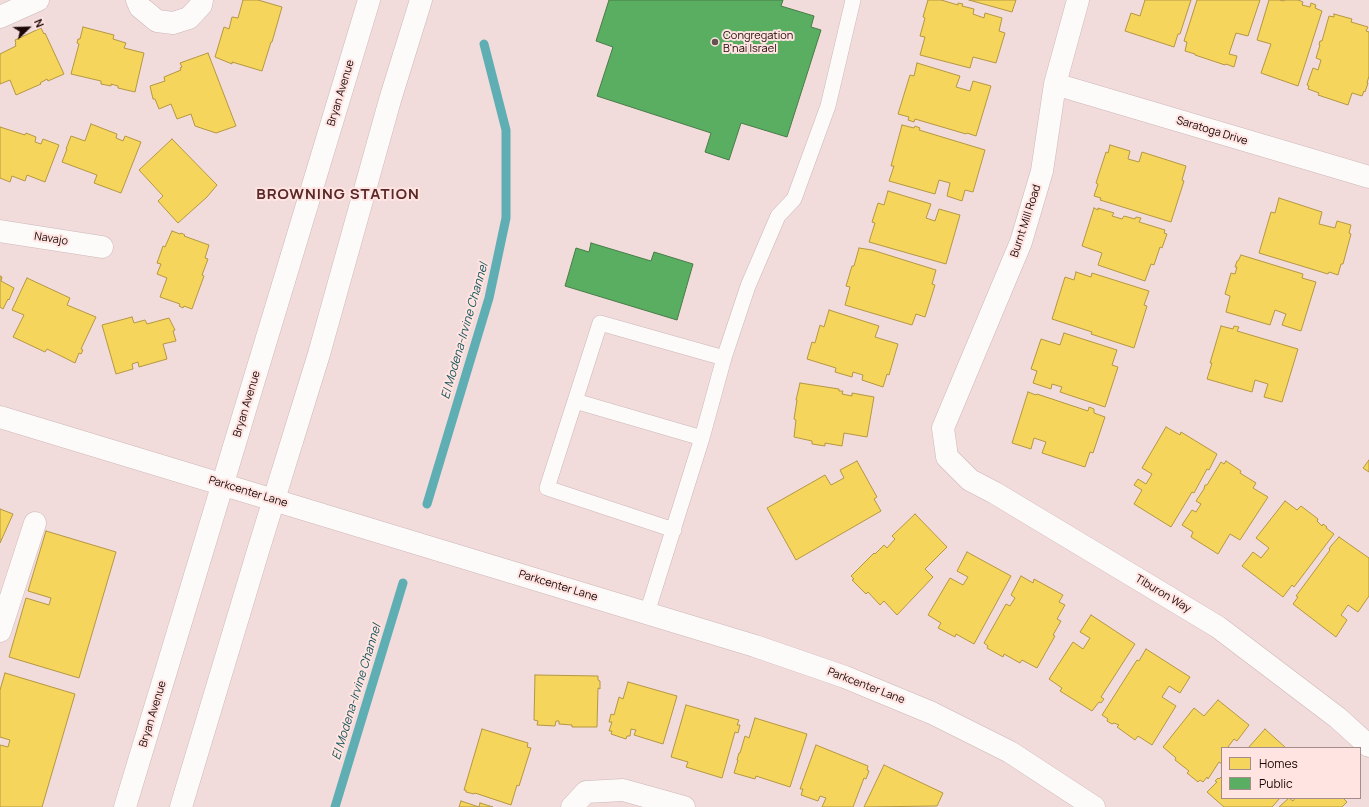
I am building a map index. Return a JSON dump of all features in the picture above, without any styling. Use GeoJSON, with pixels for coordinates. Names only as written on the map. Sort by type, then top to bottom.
{"type":"FeatureCollection","features":[{"type":"Feature","properties":{"kind":"street"},"geometry":{"type":"LineString","coordinates":[[9,9],[38,0]]}},
{"type":"Feature","properties":{"kind":"street"},"geometry":{"type":"LineString","coordinates":[[137,0],[140,7],[157,21],[173,23],[189,18],[201,5],[202,0]]}},
{"type":"Feature","properties":{"kind":"street","name":"Bryan Avenue"},"geometry":{"type":"LineString","coordinates":[[125,807],[369,0]]}},
{"type":"Feature","properties":{"kind":"street"},"geometry":{"type":"LineString","coordinates":[[181,807],[273,500],[319,354],[390,100],[421,0]]}},
{"type":"Feature","properties":{"kind":"street","name":"Burnt Mill Road"},"geometry":{"type":"LineString","coordinates":[[947,457],[943,428],[1021,242],[1042,171],[1055,84],[1078,0]]}},
{"type":"Feature","properties":{"kind":"street","name":"Saratoga Drive"},"geometry":{"type":"LineString","coordinates":[[1055,84],[1369,177]]}},
{"type":"Feature","properties":{"kind":"street","name":"Navajo"},"geometry":{"type":"LineString","coordinates":[[0,232],[102,248]]}},
{"type":"Feature","properties":{"kind":"street","name":"Parkcenter Lane"},"geometry":{"type":"LineString","coordinates":[[0,417],[755,646],[845,677],[932,713],[1010,752],[1094,807]]}},
{"type":"Feature","properties":{"kind":"street","name":"Tiburon Way"},"geometry":{"type":"LineString","coordinates":[[947,457],[970,480],[995,493],[1218,627],[1338,718],[1369,746]]}},
{"type":"Feature","properties":{"kind":"street"},"geometry":{"type":"LineString","coordinates":[[0,631],[4,603],[35,523]]}},
{"type":"Feature","properties":{"kind":"street"},"geometry":{"type":"LineString","coordinates":[[579,799],[623,790],[684,807]]}},
{"type":"Feature","properties":{"kind":"lane"},"geometry":{"type":"LineString","coordinates":[[647,613],[702,438],[724,358],[748,286],[778,216],[794,199],[828,106],[853,0]]}},
{"type":"Feature","properties":{"kind":"lane"},"geometry":{"type":"LineString","coordinates":[[674,530],[547,488],[600,323],[724,358]]}},
{"type":"Feature","properties":{"kind":"lane"},"geometry":{"type":"LineString","coordinates":[[575,402],[702,438]]}},
{"type":"Feature","properties":{"kind":"building: Homes"},"geometry":{"type":"Polygon","coordinates":[[[243,0],[258,0],[282,7],[262,71],[232,62],[232,64],[215,57],[224,27],[229,29],[232,17],[238,18],[243,0]]]}},
{"type":"Feature","properties":{"kind":"building: Homes"},"geometry":{"type":"Polygon","coordinates":[[[928,0],[941,0],[958,5],[958,3],[963,4],[962,6],[974,9],[973,14],[984,18],[985,13],[1002,18],[999,31],[1005,33],[996,63],[973,57],[970,68],[920,55],[925,37],[920,36],[928,0]]]}},
{"type":"Feature","properties":{"kind":"building: Homes"},"geometry":{"type":"Polygon","coordinates":[[[969,0],[1016,0],[1012,12],[969,0]]]}},
{"type":"Feature","properties":{"kind":"building: Homes"},"geometry":{"type":"Polygon","coordinates":[[[1145,0],[1191,0],[1180,34],[1178,34],[1174,47],[1125,31],[1131,13],[1140,16],[1145,0]]]}},
{"type":"Feature","properties":{"kind":"building: Homes"},"geometry":{"type":"Polygon","coordinates":[[[1197,0],[1260,0],[1248,36],[1236,33],[1229,54],[1237,56],[1234,67],[1185,51],[1187,42],[1184,41],[1197,0]]]}},
{"type":"Feature","properties":{"kind":"building: Homes"},"geometry":{"type":"Polygon","coordinates":[[[1269,0],[1298,0],[1303,2],[1302,5],[1310,7],[1311,3],[1316,5],[1315,8],[1322,11],[1298,86],[1261,73],[1271,44],[1257,40],[1269,0]]]}},
{"type":"Feature","properties":{"kind":"building: Homes"},"geometry":{"type":"Polygon","coordinates":[[[1334,14],[1352,19],[1351,22],[1368,27],[1366,31],[1369,32],[1368,83],[1362,96],[1352,93],[1348,105],[1318,95],[1319,93],[1308,89],[1309,86],[1307,85],[1313,68],[1318,70],[1321,60],[1316,58],[1320,41],[1322,41],[1329,16],[1334,17],[1334,14]]]}},
{"type":"Feature","properties":{"kind":"building: Homes"},"geometry":{"type":"Polygon","coordinates":[[[83,27],[114,35],[113,39],[126,43],[124,48],[144,53],[135,92],[118,88],[118,86],[111,84],[111,86],[101,84],[101,81],[71,74],[79,44],[77,43],[78,39],[80,39],[83,27]]]}},
{"type":"Feature","properties":{"kind":"building: Homes"},"geometry":{"type":"Polygon","coordinates":[[[41,28],[44,34],[45,33],[64,74],[48,81],[47,79],[40,83],[41,84],[16,95],[10,80],[0,84],[0,54],[16,46],[15,40],[41,28]]]}},
{"type":"Feature","properties":{"kind":"building: Homes"},"geometry":{"type":"Polygon","coordinates":[[[208,53],[236,126],[216,133],[195,126],[191,114],[177,119],[171,104],[159,109],[155,99],[153,99],[150,86],[165,81],[164,77],[181,70],[180,68],[182,67],[180,63],[208,53]]]}},
{"type":"Feature","properties":{"kind":"building: Homes"},"geometry":{"type":"Polygon","coordinates":[[[917,63],[960,76],[956,87],[970,91],[973,81],[991,86],[976,136],[915,119],[914,122],[908,120],[909,117],[898,114],[910,75],[914,76],[917,63]]]}},
{"type":"Feature","properties":{"kind":"building: Homes"},"geometry":{"type":"Polygon","coordinates":[[[91,124],[117,134],[116,138],[123,141],[125,136],[141,142],[121,193],[94,183],[97,175],[62,162],[71,136],[85,141],[91,124]]]}},
{"type":"Feature","properties":{"kind":"building: Homes"},"geometry":{"type":"Polygon","coordinates":[[[902,125],[914,128],[915,126],[920,128],[919,130],[985,150],[973,192],[965,190],[962,201],[947,196],[950,183],[939,180],[935,194],[889,181],[894,166],[891,166],[902,125]]]}},
{"type":"Feature","properties":{"kind":"building: Homes"},"geometry":{"type":"Polygon","coordinates":[[[0,127],[36,137],[35,142],[41,144],[43,139],[59,145],[45,182],[27,175],[25,181],[12,176],[10,182],[0,178],[0,127]]]}},
{"type":"Feature","properties":{"kind":"building: Homes"},"geometry":{"type":"Polygon","coordinates":[[[172,139],[217,185],[207,197],[178,223],[158,201],[163,196],[139,170],[172,139]]]}},
{"type":"Feature","properties":{"kind":"building: Homes"},"geometry":{"type":"Polygon","coordinates":[[[1110,145],[1130,151],[1128,159],[1139,162],[1142,152],[1186,166],[1182,180],[1184,181],[1171,222],[1100,200],[1101,198],[1094,196],[1098,184],[1096,183],[1106,152],[1108,153],[1110,145]]]}},
{"type":"Feature","properties":{"kind":"building: Homes"},"geometry":{"type":"Polygon","coordinates":[[[888,191],[931,204],[926,218],[935,221],[939,209],[960,215],[946,264],[869,242],[875,223],[872,222],[878,203],[884,205],[888,191]]]}},
{"type":"Feature","properties":{"kind":"building: Homes"},"geometry":{"type":"Polygon","coordinates":[[[1279,198],[1322,212],[1319,224],[1335,228],[1337,221],[1351,225],[1349,233],[1351,234],[1343,264],[1341,264],[1338,275],[1329,272],[1328,274],[1259,253],[1271,212],[1275,213],[1279,198]]]}},
{"type":"Feature","properties":{"kind":"building: Homes"},"geometry":{"type":"Polygon","coordinates":[[[1094,208],[1114,213],[1112,216],[1122,219],[1124,216],[1135,219],[1136,217],[1141,218],[1139,222],[1165,230],[1164,233],[1167,234],[1162,248],[1160,247],[1154,265],[1151,264],[1145,281],[1098,265],[1102,253],[1082,246],[1094,208]]]}},
{"type":"Feature","properties":{"kind":"building: Homes"},"geometry":{"type":"Polygon","coordinates":[[[172,231],[181,233],[185,235],[184,236],[209,245],[205,258],[208,259],[202,275],[204,276],[192,309],[184,306],[183,308],[179,306],[180,304],[160,297],[167,278],[157,274],[161,264],[157,263],[163,246],[165,247],[172,231]]]}},
{"type":"Feature","properties":{"kind":"building: Homes"},"geometry":{"type":"Polygon","coordinates":[[[859,248],[872,250],[936,270],[932,284],[935,285],[925,317],[916,314],[912,325],[845,305],[850,287],[846,286],[859,248]]]}},
{"type":"Feature","properties":{"kind":"building: Homes"},"geometry":{"type":"Polygon","coordinates":[[[1241,255],[1303,274],[1302,278],[1316,282],[1301,331],[1282,325],[1286,314],[1275,310],[1270,325],[1226,312],[1230,296],[1225,294],[1231,273],[1235,274],[1237,267],[1235,267],[1241,255]]]}},
{"type":"Feature","properties":{"kind":"building: Homes"},"geometry":{"type":"Polygon","coordinates":[[[1076,272],[1091,277],[1092,273],[1149,291],[1144,305],[1147,306],[1134,348],[1052,319],[1065,277],[1074,280],[1076,272]]]}},
{"type":"Feature","properties":{"kind":"building: Homes"},"geometry":{"type":"Polygon","coordinates":[[[0,276],[2,277],[1,281],[14,288],[3,309],[0,307],[0,276]]]}},
{"type":"Feature","properties":{"kind":"building: Homes"},"geometry":{"type":"Polygon","coordinates":[[[27,278],[70,298],[67,305],[96,317],[81,349],[83,350],[81,354],[79,353],[75,363],[47,349],[45,352],[13,337],[24,315],[12,310],[27,278]]]}},
{"type":"Feature","properties":{"kind":"building: Homes"},"geometry":{"type":"Polygon","coordinates":[[[829,310],[879,326],[875,337],[898,344],[889,375],[887,374],[883,387],[862,380],[863,375],[853,372],[852,377],[835,372],[836,368],[807,359],[812,342],[815,343],[820,325],[824,327],[829,310]]]}},
{"type":"Feature","properties":{"kind":"building: Homes"},"geometry":{"type":"Polygon","coordinates":[[[132,317],[134,323],[145,320],[147,324],[169,318],[175,330],[173,331],[176,341],[163,344],[167,359],[139,367],[138,362],[132,364],[133,369],[116,374],[102,325],[132,317]]]}},
{"type":"Feature","properties":{"kind":"building: Homes"},"geometry":{"type":"Polygon","coordinates":[[[1221,326],[1233,329],[1234,326],[1239,327],[1237,331],[1298,349],[1282,402],[1264,397],[1268,384],[1255,380],[1252,392],[1207,379],[1221,326]]]}},
{"type":"Feature","properties":{"kind":"building: Homes"},"geometry":{"type":"Polygon","coordinates":[[[1064,333],[1117,350],[1112,365],[1118,367],[1105,407],[1060,392],[1062,387],[1052,384],[1051,389],[1033,383],[1037,371],[1031,369],[1041,339],[1060,345],[1064,333]]]}},
{"type":"Feature","properties":{"kind":"building: Homes"},"geometry":{"type":"Polygon","coordinates":[[[800,383],[839,389],[839,391],[843,391],[842,394],[852,396],[852,393],[874,397],[867,437],[844,433],[842,446],[825,443],[825,446],[812,444],[812,441],[794,437],[796,400],[800,383]]]}},
{"type":"Feature","properties":{"kind":"building: Homes"},"geometry":{"type":"Polygon","coordinates":[[[1028,392],[1088,411],[1089,407],[1094,409],[1094,413],[1105,417],[1093,453],[1090,452],[1085,467],[1042,453],[1046,442],[1034,438],[1031,449],[1012,443],[1028,392]]]}},
{"type":"Feature","properties":{"kind":"building: Homes"},"geometry":{"type":"Polygon","coordinates":[[[1166,427],[1180,435],[1181,432],[1217,454],[1209,470],[1207,469],[1194,493],[1192,492],[1171,527],[1134,504],[1142,490],[1134,485],[1138,479],[1146,484],[1152,474],[1142,468],[1166,427]]]}},
{"type":"Feature","properties":{"kind":"building: Homes"},"geometry":{"type":"Polygon","coordinates":[[[1369,460],[1369,472],[1363,468],[1369,460]]]}},
{"type":"Feature","properties":{"kind":"building: Homes"},"geometry":{"type":"Polygon","coordinates":[[[857,461],[877,497],[874,499],[881,511],[796,560],[767,508],[825,475],[831,485],[844,478],[840,470],[857,461]]]}},
{"type":"Feature","properties":{"kind":"building: Homes"},"geometry":{"type":"Polygon","coordinates":[[[1226,461],[1241,471],[1240,473],[1256,483],[1253,488],[1268,497],[1240,540],[1230,534],[1218,554],[1191,537],[1193,532],[1182,525],[1192,510],[1196,512],[1201,504],[1196,501],[1205,485],[1207,485],[1221,462],[1224,464],[1226,461]]]}},
{"type":"Feature","properties":{"kind":"building: Homes"},"geometry":{"type":"Polygon","coordinates":[[[1285,501],[1297,510],[1301,506],[1318,519],[1317,521],[1322,526],[1323,524],[1334,534],[1294,587],[1292,585],[1283,597],[1242,566],[1253,552],[1261,558],[1269,548],[1256,538],[1285,501]]]}},
{"type":"Feature","properties":{"kind":"building: Homes"},"geometry":{"type":"Polygon","coordinates":[[[0,509],[13,514],[0,543],[0,509]]]}},
{"type":"Feature","properties":{"kind":"building: Homes"},"geometry":{"type":"Polygon","coordinates":[[[915,514],[947,547],[925,569],[933,577],[897,615],[884,601],[880,605],[868,592],[866,594],[852,580],[854,579],[851,576],[884,545],[887,548],[895,539],[892,536],[915,514]]]}},
{"type":"Feature","properties":{"kind":"building: Homes"},"geometry":{"type":"Polygon","coordinates":[[[46,531],[116,552],[79,678],[9,657],[26,598],[49,605],[51,598],[28,591],[46,531]]]}},
{"type":"Feature","properties":{"kind":"building: Homes"},"geometry":{"type":"Polygon","coordinates":[[[1339,537],[1369,558],[1369,596],[1358,612],[1348,605],[1341,615],[1347,620],[1336,637],[1293,604],[1298,597],[1296,596],[1339,537]]]}},
{"type":"Feature","properties":{"kind":"building: Homes"},"geometry":{"type":"Polygon","coordinates":[[[967,552],[1011,576],[974,644],[956,634],[955,637],[938,628],[941,623],[928,615],[950,578],[963,585],[968,577],[957,571],[967,552]]]}},
{"type":"Feature","properties":{"kind":"building: Homes"},"geometry":{"type":"Polygon","coordinates":[[[1021,576],[1033,583],[1034,579],[1063,595],[1059,602],[1065,605],[1057,619],[1061,621],[1053,635],[1055,636],[1037,668],[1022,660],[1020,663],[1004,654],[1003,657],[987,648],[988,646],[984,643],[1006,604],[1010,606],[1015,598],[1011,595],[1021,576]]]}},
{"type":"Feature","properties":{"kind":"building: Homes"},"geometry":{"type":"Polygon","coordinates":[[[1091,615],[1135,644],[1101,697],[1104,699],[1101,703],[1099,702],[1092,711],[1060,691],[1062,688],[1049,679],[1073,642],[1083,649],[1090,638],[1080,632],[1091,615]]]}},
{"type":"Feature","properties":{"kind":"building: Homes"},"geometry":{"type":"Polygon","coordinates":[[[1146,649],[1190,677],[1180,693],[1169,686],[1162,697],[1176,706],[1152,745],[1138,736],[1135,740],[1117,727],[1119,725],[1114,723],[1112,724],[1102,715],[1137,660],[1139,661],[1146,649]]]}},
{"type":"Feature","properties":{"kind":"building: Homes"},"geometry":{"type":"Polygon","coordinates":[[[5,673],[75,694],[42,807],[0,807],[0,745],[8,747],[10,740],[0,737],[0,690],[5,673]]]}},
{"type":"Feature","properties":{"kind":"building: Homes"},"geometry":{"type":"Polygon","coordinates":[[[535,675],[598,676],[598,680],[600,681],[600,689],[598,688],[597,727],[572,727],[572,725],[559,724],[559,721],[556,721],[555,726],[537,725],[538,721],[534,720],[535,675]]]}},
{"type":"Feature","properties":{"kind":"building: Homes"},"geometry":{"type":"Polygon","coordinates":[[[628,682],[677,696],[663,744],[634,735],[636,730],[631,729],[630,736],[627,736],[626,739],[611,734],[612,731],[609,731],[612,722],[609,722],[611,714],[614,715],[619,697],[623,699],[628,682]]]}},
{"type":"Feature","properties":{"kind":"building: Homes"},"geometry":{"type":"Polygon","coordinates":[[[1218,700],[1249,725],[1237,741],[1234,739],[1228,747],[1221,747],[1221,763],[1219,762],[1208,779],[1207,777],[1203,782],[1200,780],[1198,782],[1187,773],[1189,771],[1175,760],[1176,758],[1163,747],[1194,708],[1204,716],[1218,700]]]}},
{"type":"Feature","properties":{"kind":"building: Homes"},"geometry":{"type":"Polygon","coordinates":[[[686,705],[739,720],[737,725],[740,725],[738,733],[735,732],[722,778],[686,767],[688,762],[671,757],[686,705]]]}},
{"type":"Feature","properties":{"kind":"building: Homes"},"geometry":{"type":"Polygon","coordinates":[[[755,718],[807,734],[790,787],[756,776],[755,779],[734,773],[745,736],[749,738],[755,718]]]}},
{"type":"Feature","properties":{"kind":"building: Homes"},"geometry":{"type":"Polygon","coordinates":[[[482,729],[528,743],[527,747],[531,748],[519,786],[517,785],[511,805],[475,793],[466,792],[466,790],[464,790],[482,729]]]}},
{"type":"Feature","properties":{"kind":"building: Homes"},"geometry":{"type":"Polygon","coordinates":[[[1265,729],[1285,747],[1249,747],[1265,729]]]}},
{"type":"Feature","properties":{"kind":"building: Homes"},"geometry":{"type":"Polygon","coordinates":[[[816,745],[868,766],[867,770],[869,771],[866,779],[864,778],[853,807],[822,807],[826,798],[820,796],[818,801],[801,795],[803,789],[800,789],[816,745]]]}},
{"type":"Feature","properties":{"kind":"building: Homes"},"geometry":{"type":"Polygon","coordinates":[[[884,765],[943,793],[937,806],[864,807],[884,765]]]}},
{"type":"Feature","properties":{"kind":"building: Homes"},"geometry":{"type":"Polygon","coordinates":[[[1221,777],[1221,799],[1279,799],[1272,807],[1224,807],[1207,792],[1217,782],[1215,781],[1218,778],[1219,779],[1221,777]]]}},
{"type":"Feature","properties":{"kind":"building: Homes"},"geometry":{"type":"Polygon","coordinates":[[[1288,799],[1293,801],[1294,799],[1344,799],[1347,802],[1342,807],[1279,807],[1288,799]]]}},
{"type":"Feature","properties":{"kind":"building: Homes"},"geometry":{"type":"Polygon","coordinates":[[[461,801],[479,807],[459,807],[461,801]]]}},
{"type":"Feature","properties":{"kind":"building: Homes"},"geometry":{"type":"Polygon","coordinates":[[[480,803],[493,807],[479,807],[480,803]]]}},
{"type":"Feature","properties":{"kind":"building: Public"},"geometry":{"type":"Polygon","coordinates":[[[609,0],[783,0],[781,6],[814,16],[811,27],[821,30],[787,137],[741,123],[729,160],[705,152],[711,133],[597,96],[613,47],[596,41],[609,0]]]}},
{"type":"Feature","properties":{"kind":"building: Public"},"geometry":{"type":"Polygon","coordinates":[[[591,243],[651,261],[654,252],[693,264],[677,320],[565,286],[576,248],[589,252],[591,243]]]}},
{"type":"Feature","properties":{"kind":"waterway","name":"El Modena-Irvine Channel"},"geometry":{"type":"LineString","coordinates":[[427,504],[489,298],[506,218],[506,130],[484,44]]}},
{"type":"Feature","properties":{"kind":"waterway","name":"El Modena-Irvine Channel"},"geometry":{"type":"LineString","coordinates":[[335,807],[403,583]]}},
{"type":"Feature","properties":{"kind":"place","name":"Congregation B'nai Israel"},"geometry":{"type":"Point","coordinates":[715,42]}},
{"type":"Feature","properties":{"kind":"district","name":"BROWNING STATION"},"geometry":{"type":"Point","coordinates":[338,195]}}]}
